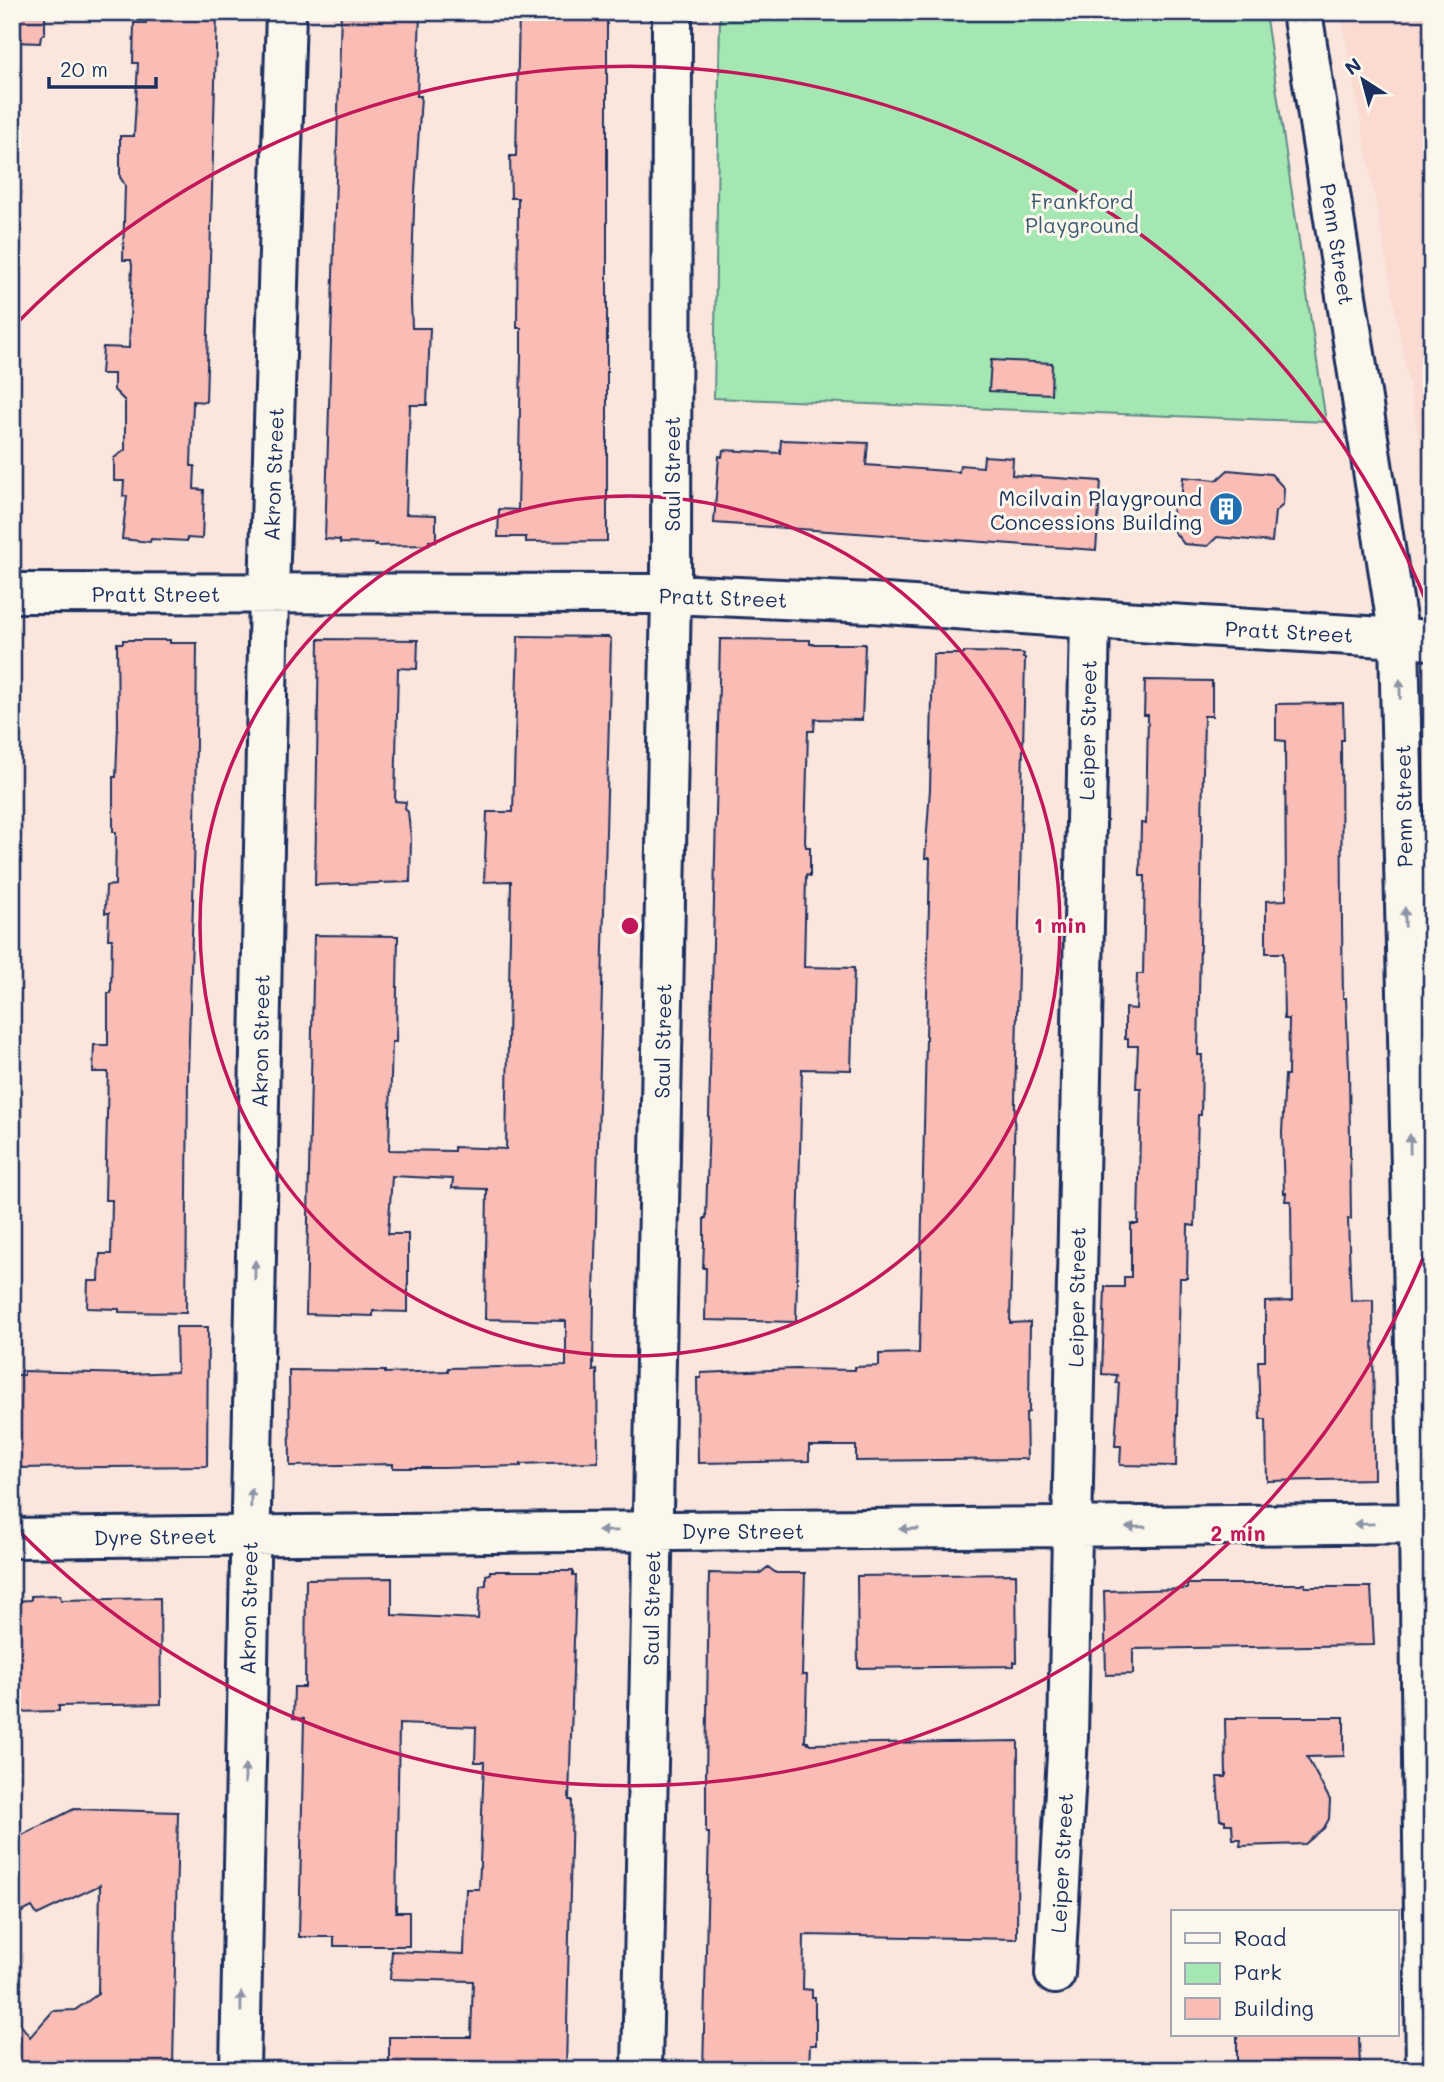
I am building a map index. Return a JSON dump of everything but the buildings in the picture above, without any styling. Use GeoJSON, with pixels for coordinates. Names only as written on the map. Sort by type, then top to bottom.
{"type":"FeatureCollection","features":[{"type":"Feature","properties":{"kind":"street","name":"Akron Street"},"geometry":{"type":"LineString","coordinates":[[240,2070],[269,593],[286,12]]}},
{"type":"Feature","properties":{"kind":"street","name":"Saul Street"},"geometry":{"type":"LineString","coordinates":[[642,2070],[671,594],[672,12]]}},
{"type":"Feature","properties":{"kind":"street","name":"Penn Street"},"geometry":{"type":"LineString","coordinates":[[1302,12],[1415,639],[1425,1523],[1426,2070]]}},
{"type":"Feature","properties":{"kind":"street","name":"Pratt Street"},"geometry":{"type":"LineString","coordinates":[[12,593],[671,594],[872,603],[1415,639]]}},
{"type":"Feature","properties":{"kind":"street","name":"Leiper Street"},"geometry":{"type":"LineString","coordinates":[[1055,1974],[1068,1736],[1090,619]]}},
{"type":"Feature","properties":{"kind":"street","name":"Dyre Street"},"geometry":{"type":"LineString","coordinates":[[12,1538],[1425,1523]]}},
{"type":"Feature","properties":{"kind":"shaded area"},"geometry":{"type":"Polygon","coordinates":[[[1341,12],[1432,12],[1432,510],[1341,12]]]}},
{"type":"Feature","properties":{"kind":"green space","name":"Frankford Playground"},"geometry":{"type":"Polygon","coordinates":[[[720,12],[1265,12],[1326,422],[714,398],[720,12]]]}},
{"type":"Feature","properties":{"kind":"place","name":"Mcilvain Playground Concessions Building"},"geometry":{"type":"Point","coordinates":[1226,509]}}]}
